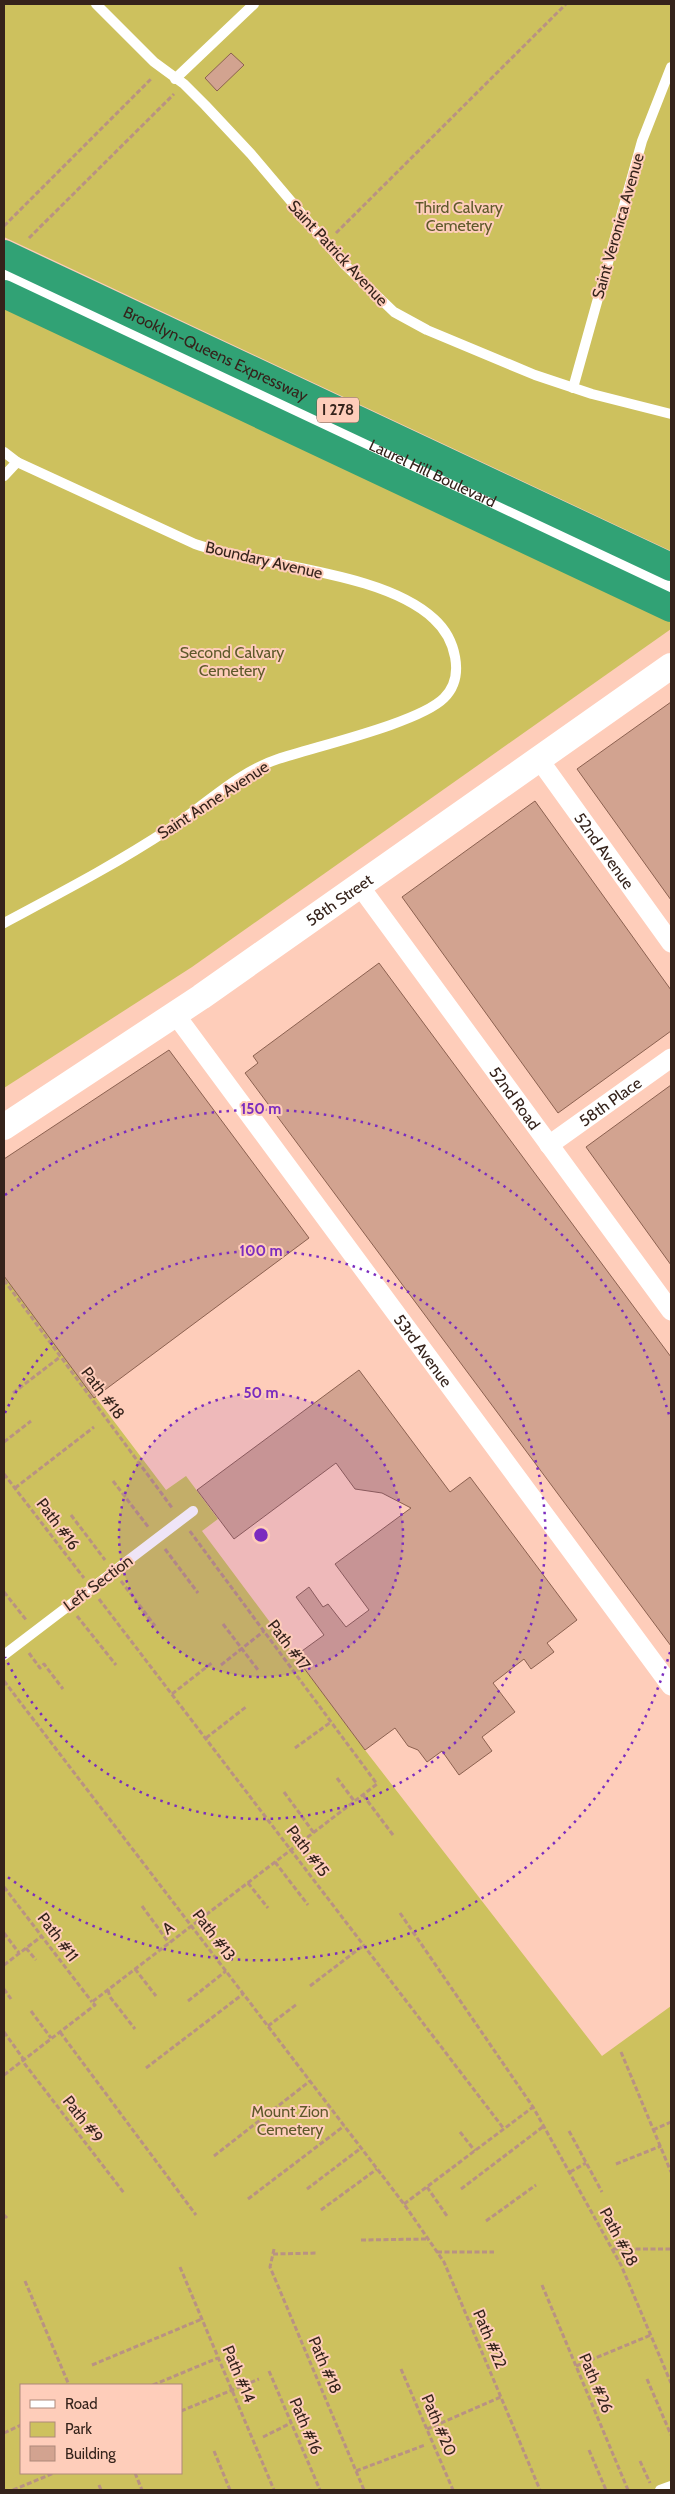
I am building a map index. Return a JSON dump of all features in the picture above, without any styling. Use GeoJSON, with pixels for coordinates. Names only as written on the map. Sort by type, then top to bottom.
{"type":"FeatureCollection","features":[{"type":"Feature","properties":{"kind":"highway","name":"Brooklyn-Queens Expressway"},"geometry":{"type":"LineString","coordinates":[[4,254],[671,567]]}},
{"type":"Feature","properties":{"kind":"highway","name":"I 278"},"geometry":{"type":"LineString","coordinates":[[4,294],[671,608]]}},
{"type":"Feature","properties":{"kind":"main road","name":"Laurel Hill Boulevard"},"geometry":{"type":"LineString","coordinates":[[4,272],[671,585]]}},
{"type":"Feature","properties":{"kind":"main road","name":"58th Street"},"geometry":{"type":"LineString","coordinates":[[4,1127],[176,1014],[671,666]]}},
{"type":"Feature","properties":{"kind":"street","name":"52nd Avenue"},"geometry":{"type":"LineString","coordinates":[[538,758],[671,944]]}},
{"type":"Feature","properties":{"kind":"street","name":"52nd Road"},"geometry":{"type":"LineString","coordinates":[[359,885],[671,1311]]}},
{"type":"Feature","properties":{"kind":"street","name":"53rd Avenue"},"geometry":{"type":"LineString","coordinates":[[176,1014],[671,1686]]}},
{"type":"Feature","properties":{"kind":"street","name":"58th Place"},"geometry":{"type":"LineString","coordinates":[[549,1145],[671,1058]]}},
{"type":"Feature","properties":{"kind":"lane","name":"Saint Patrick Avenue"},"geometry":{"type":"LineString","coordinates":[[96,4],[162,68],[180,82],[251,154],[326,244],[371,292],[404,319],[511,365],[573,388],[671,414]]}},
{"type":"Feature","properties":{"kind":"lane"},"geometry":{"type":"LineString","coordinates":[[180,82],[254,4]]}},
{"type":"Feature","properties":{"kind":"lane","name":"Saint Veronica Avenue"},"geometry":{"type":"LineString","coordinates":[[573,388],[642,141],[671,67]]}},
{"type":"Feature","properties":{"kind":"lane","name":"Boundary Avenue"},"geometry":{"type":"LineString","coordinates":[[4,452],[17,462],[195,544],[218,552],[353,581],[404,598],[435,620],[448,636],[454,654]]}},
{"type":"Feature","properties":{"kind":"lane"},"geometry":{"type":"LineString","coordinates":[[4,476],[17,462]]}},
{"type":"Feature","properties":{"kind":"lane","name":"Saint Anne Avenue"},"geometry":{"type":"LineString","coordinates":[[4,923],[128,854],[260,766],[400,720],[433,706],[445,697],[455,680],[454,654]]}},
{"type":"Feature","properties":{"kind":"lane","name":"Left Section"},"geometry":{"type":"LineString","coordinates":[[4,1655],[193,1511]]}},
{"type":"Feature","properties":{"kind":"lane"},"geometry":{"type":"LineString","coordinates":[[660,2490],[671,2486]]}},
{"type":"Feature","properties":{"kind":"path"},"geometry":{"type":"LineString","coordinates":[[326,244],[566,4]]}},
{"type":"Feature","properties":{"kind":"path"},"geometry":{"type":"LineString","coordinates":[[4,226],[162,68]]}},
{"type":"Feature","properties":{"kind":"path"},"geometry":{"type":"LineString","coordinates":[[29,238],[180,82]]}},
{"type":"Feature","properties":{"kind":"path","name":"Path #18"},"geometry":{"type":"LineString","coordinates":[[4,1280],[181,1520]]}},
{"type":"Feature","properties":{"kind":"path"},"geometry":{"type":"LineString","coordinates":[[13,1393],[60,1357]]}},
{"type":"Feature","properties":{"kind":"path"},"geometry":{"type":"LineString","coordinates":[[4,1442],[31,1422]]}},
{"type":"Feature","properties":{"kind":"path"},"geometry":{"type":"LineString","coordinates":[[14,1488],[94,1427]]}},
{"type":"Feature","properties":{"kind":"path","name":"Path #16"},"geometry":{"type":"LineString","coordinates":[[4,1474],[91,1588]]}},
{"type":"Feature","properties":{"kind":"path","name":"Path #17"},"geometry":{"type":"LineString","coordinates":[[181,1520],[378,1784]]}},
{"type":"Feature","properties":{"kind":"path","name":"Path #15"},"geometry":{"type":"LineString","coordinates":[[91,1588],[504,2129]]}},
{"type":"Feature","properties":{"kind":"path"},"geometry":{"type":"LineString","coordinates":[[4,1592],[35,1631]]}},
{"type":"Feature","properties":{"kind":"path"},"geometry":{"type":"LineString","coordinates":[[69,1606],[116,1666]]}},
{"type":"Feature","properties":{"kind":"path"},"geometry":{"type":"LineString","coordinates":[[223,1624],[258,1670]]}},
{"type":"Feature","properties":{"kind":"path"},"geometry":{"type":"LineString","coordinates":[[221,1665],[264,1631]]}},
{"type":"Feature","properties":{"kind":"path"},"geometry":{"type":"LineString","coordinates":[[21,1643],[40,1668],[44,1664],[63,1689]]}},
{"type":"Feature","properties":{"kind":"path"},"geometry":{"type":"LineString","coordinates":[[172,1694],[214,1662]]}},
{"type":"Feature","properties":{"kind":"path","name":"Path #13"},"geometry":{"type":"LineString","coordinates":[[4,1681],[404,2204]]}},
{"type":"Feature","properties":{"kind":"path"},"geometry":{"type":"LineString","coordinates":[[206,1738],[246,1708]]}},
{"type":"Feature","properties":{"kind":"path"},"geometry":{"type":"LineString","coordinates":[[295,1748],[331,1722]]}},
{"type":"Feature","properties":{"kind":"path"},"geometry":{"type":"LineString","coordinates":[[337,1778],[355,1802]]}},
{"type":"Feature","properties":{"kind":"path","name":"A"},"geometry":{"type":"LineString","coordinates":[[4,2075],[95,2005],[92,2002],[378,1784]]}},
{"type":"Feature","properties":{"kind":"path"},"geometry":{"type":"LineString","coordinates":[[284,1792],[314,1833]]}},
{"type":"Feature","properties":{"kind":"path"},"geometry":{"type":"LineString","coordinates":[[363,1795],[393,1835]]}},
{"type":"Feature","properties":{"kind":"path"},"geometry":{"type":"LineString","coordinates":[[275,1862],[308,1905]]}},
{"type":"Feature","properties":{"kind":"path"},"geometry":{"type":"LineString","coordinates":[[248,1883],[268,1908]]}},
{"type":"Feature","properties":{"kind":"path","name":"Path #11"},"geometry":{"type":"LineString","coordinates":[[4,1887],[92,2002]]}},
{"type":"Feature","properties":{"kind":"path"},"geometry":{"type":"LineString","coordinates":[[142,1906],[169,1943]]}},
{"type":"Feature","properties":{"kind":"path","name":"Path #28"},"geometry":{"type":"LineString","coordinates":[[400,1913],[533,2107],[544,2126],[613,2249],[671,2383]]}},
{"type":"Feature","properties":{"kind":"path"},"geometry":{"type":"LineString","coordinates":[[4,1933],[19,1953]]}},
{"type":"Feature","properties":{"kind":"path"},"geometry":{"type":"LineString","coordinates":[[4,1965],[42,1936]]}},
{"type":"Feature","properties":{"kind":"path"},"geometry":{"type":"LineString","coordinates":[[310,1986],[364,1945]]}},
{"type":"Feature","properties":{"kind":"path"},"geometry":{"type":"LineString","coordinates":[[26,1948],[36,1960]]}},
{"type":"Feature","properties":{"kind":"path"},"geometry":{"type":"LineString","coordinates":[[135,1969],[156,1996]]}},
{"type":"Feature","properties":{"kind":"path"},"geometry":{"type":"LineString","coordinates":[[188,2000],[226,1971]]}},
{"type":"Feature","properties":{"kind":"path"},"geometry":{"type":"LineString","coordinates":[[4,1989],[11,1999]]}},
{"type":"Feature","properties":{"kind":"path"},"geometry":{"type":"LineString","coordinates":[[108,1990],[110,1996],[135,2029]]}},
{"type":"Feature","properties":{"kind":"path"},"geometry":{"type":"LineString","coordinates":[[146,2068],[243,1994]]}},
{"type":"Feature","properties":{"kind":"path"},"geometry":{"type":"LineString","coordinates":[[268,2026],[297,2004]]}},
{"type":"Feature","properties":{"kind":"path"},"geometry":{"type":"LineString","coordinates":[[31,2011],[51,2038]]}},
{"type":"Feature","properties":{"kind":"path","name":"Path #9"},"geometry":{"type":"LineString","coordinates":[[4,2032],[124,2193]]}},
{"type":"Feature","properties":{"kind":"path"},"geometry":{"type":"LineString","coordinates":[[60,2032],[196,2215]]}},
{"type":"Feature","properties":{"kind":"path"},"geometry":{"type":"LineString","coordinates":[[621,2052],[671,2172]]}},
{"type":"Feature","properties":{"kind":"path"},"geometry":{"type":"LineString","coordinates":[[214,2156],[310,2081]]}},
{"type":"Feature","properties":{"kind":"path"},"geometry":{"type":"LineString","coordinates":[[404,2204],[533,2107]]}},
{"type":"Feature","properties":{"kind":"path"},"geometry":{"type":"LineString","coordinates":[[653,2130],[671,2122]]}},
{"type":"Feature","properties":{"kind":"path"},"geometry":{"type":"LineString","coordinates":[[248,2199],[344,2126]]}},
{"type":"Feature","properties":{"kind":"path"},"geometry":{"type":"LineString","coordinates":[[461,2189],[544,2126]]}},
{"type":"Feature","properties":{"kind":"path"},"geometry":{"type":"LineString","coordinates":[[569,2131],[602,2192]]}},
{"type":"Feature","properties":{"kind":"path"},"geometry":{"type":"LineString","coordinates":[[460,2132],[475,2151]]}},
{"type":"Feature","properties":{"kind":"path"},"geometry":{"type":"LineString","coordinates":[[616,2164],[660,2146]]}},
{"type":"Feature","properties":{"kind":"path"},"geometry":{"type":"LineString","coordinates":[[307,2189],[361,2148]]}},
{"type":"Feature","properties":{"kind":"path"},"geometry":{"type":"LineString","coordinates":[[667,2162],[671,2160]]}},
{"type":"Feature","properties":{"kind":"path"},"geometry":{"type":"LineString","coordinates":[[570,2172],[586,2163]]}},
{"type":"Feature","properties":{"kind":"path"},"geometry":{"type":"LineString","coordinates":[[321,2210],[378,2169]]}},
{"type":"Feature","properties":{"kind":"path"},"geometry":{"type":"LineString","coordinates":[[486,2221],[536,2185]]}},
{"type":"Feature","properties":{"kind":"path"},"geometry":{"type":"LineString","coordinates":[[427,2187],[447,2216]]}},
{"type":"Feature","properties":{"kind":"path","name":"Path #22"},"geometry":{"type":"LineString","coordinates":[[404,2204],[444,2262],[540,2490]]}},
{"type":"Feature","properties":{"kind":"path"},"geometry":{"type":"LineString","coordinates":[[361,2240],[428,2239]]}},
{"type":"Feature","properties":{"kind":"path"},"geometry":{"type":"LineString","coordinates":[[613,2249],[671,2249]]}},
{"type":"Feature","properties":{"kind":"path","name":"Path #18"},"geometry":{"type":"LineString","coordinates":[[318,2252],[274,2252],[270,2267],[364,2490]]}},
{"type":"Feature","properties":{"kind":"path"},"geometry":{"type":"LineString","coordinates":[[437,2252],[494,2252]]}},
{"type":"Feature","properties":{"kind":"path","name":"Path #14"},"geometry":{"type":"LineString","coordinates":[[180,2267],[274,2490]]}},
{"type":"Feature","properties":{"kind":"path"},"geometry":{"type":"LineString","coordinates":[[25,2281],[69,2384]]}},
{"type":"Feature","properties":{"kind":"path","name":"Path #26"},"geometry":{"type":"LineString","coordinates":[[542,2285],[628,2490]]}},
{"type":"Feature","properties":{"kind":"path"},"geometry":{"type":"LineString","coordinates":[[92,2365],[202,2319]]}},
{"type":"Feature","properties":{"kind":"path"},"geometry":{"type":"LineString","coordinates":[[576,2366],[651,2336]]}},
{"type":"Feature","properties":{"kind":"path"},"geometry":{"type":"LineString","coordinates":[[155,2384],[218,2358]]}},
{"type":"Feature","properties":{"kind":"path","name":"Path #20"},"geometry":{"type":"LineString","coordinates":[[401,2369],[453,2490]]}},
{"type":"Feature","properties":{"kind":"path","name":"Path #16"},"geometry":{"type":"LineString","coordinates":[[269,2370],[320,2490]]}},
{"type":"Feature","properties":{"kind":"path"},"geometry":{"type":"LineString","coordinates":[[182,2411],[258,2378]]}},
{"type":"Feature","properties":{"kind":"path"},"geometry":{"type":"LineString","coordinates":[[647,2379],[671,2435]]}},
{"type":"Feature","properties":{"kind":"path"},"geometry":{"type":"LineString","coordinates":[[427,2429],[501,2397]]}},
{"type":"Feature","properties":{"kind":"path"},"geometry":{"type":"LineString","coordinates":[[263,2437],[291,2423]]}},
{"type":"Feature","properties":{"kind":"path"},"geometry":{"type":"LineString","coordinates":[[4,2433],[20,2426]]}},
{"type":"Feature","properties":{"kind":"path"},"geometry":{"type":"LineString","coordinates":[[356,2471],[425,2445]]}},
{"type":"Feature","properties":{"kind":"path"},"geometry":{"type":"LineString","coordinates":[[589,2450],[606,2490]]}},
{"type":"Feature","properties":{"kind":"path"},"geometry":{"type":"LineString","coordinates":[[214,2451],[230,2490]]}},
{"type":"Feature","properties":{"kind":"path"},"geometry":{"type":"LineString","coordinates":[[640,2460],[653,2490]]}},
{"type":"Feature","properties":{"kind":"path"},"geometry":{"type":"LineString","coordinates":[[13,2490],[52,2474]]}},
{"type":"Feature","properties":{"kind":"path"},"geometry":{"type":"LineString","coordinates":[[135,2474],[142,2490]]}},
{"type":"Feature","properties":{"kind":"path"},"geometry":{"type":"LineString","coordinates":[[99,2485],[101,2490]]}},
{"type":"Feature","properties":{"kind":"green space","name":"Third Calvary Cemetery"},"geometry":{"type":"Polygon","coordinates":[[[4,4],[671,4],[671,551],[4,237],[4,4]]]}},
{"type":"Feature","properties":{"kind":"green space","name":"Second Calvary Cemetery"},"geometry":{"type":"Polygon","coordinates":[[[4,305],[671,617],[671,629],[192,967],[4,1088],[4,305]]]}},
{"type":"Feature","properties":{"kind":"green space","name":"Mount Zion Cemetery"},"geometry":{"type":"Polygon","coordinates":[[[4,1276],[166,1490],[186,1476],[218,1519],[202,1531],[365,1750],[602,2056],[671,2006],[671,2490],[4,2490],[4,1276]]]}},
{"type":"Feature","properties":{"kind":"building"},"geometry":{"type":"Polygon","coordinates":[[[231,53],[244,65],[217,91],[205,78],[231,53]]]}},
{"type":"Feature","properties":{"kind":"building"},"geometry":{"type":"Polygon","coordinates":[[[671,702],[671,900],[577,769],[671,702]]]}},
{"type":"Feature","properties":{"kind":"building"},"geometry":{"type":"Polygon","coordinates":[[[535,801],[671,990],[671,1031],[558,1113],[402,897],[535,801]]]}},
{"type":"Feature","properties":{"kind":"building"},"geometry":{"type":"Polygon","coordinates":[[[379,963],[671,1357],[671,1646],[245,1073],[258,1063],[253,1056],[379,963]]]}},
{"type":"Feature","properties":{"kind":"building"},"geometry":{"type":"Polygon","coordinates":[[[169,1050],[309,1238],[94,1398],[4,1276],[4,1159],[169,1050]]]}},
{"type":"Feature","properties":{"kind":"building"},"geometry":{"type":"Polygon","coordinates":[[[671,1085],[671,1265],[586,1147],[671,1085]]]}},
{"type":"Feature","properties":{"kind":"building"},"geometry":{"type":"Polygon","coordinates":[[[359,1370],[450,1492],[470,1477],[577,1620],[547,1643],[554,1652],[531,1669],[524,1659],[493,1683],[515,1712],[482,1737],[492,1751],[459,1775],[442,1751],[427,1762],[418,1750],[408,1746],[395,1728],[365,1750],[295,1656],[324,1635],[296,1597],[309,1587],[323,1607],[328,1604],[346,1627],[369,1610],[335,1564],[411,1508],[382,1493],[355,1489],[336,1463],[234,1539],[197,1490],[359,1370]]]}}]}
